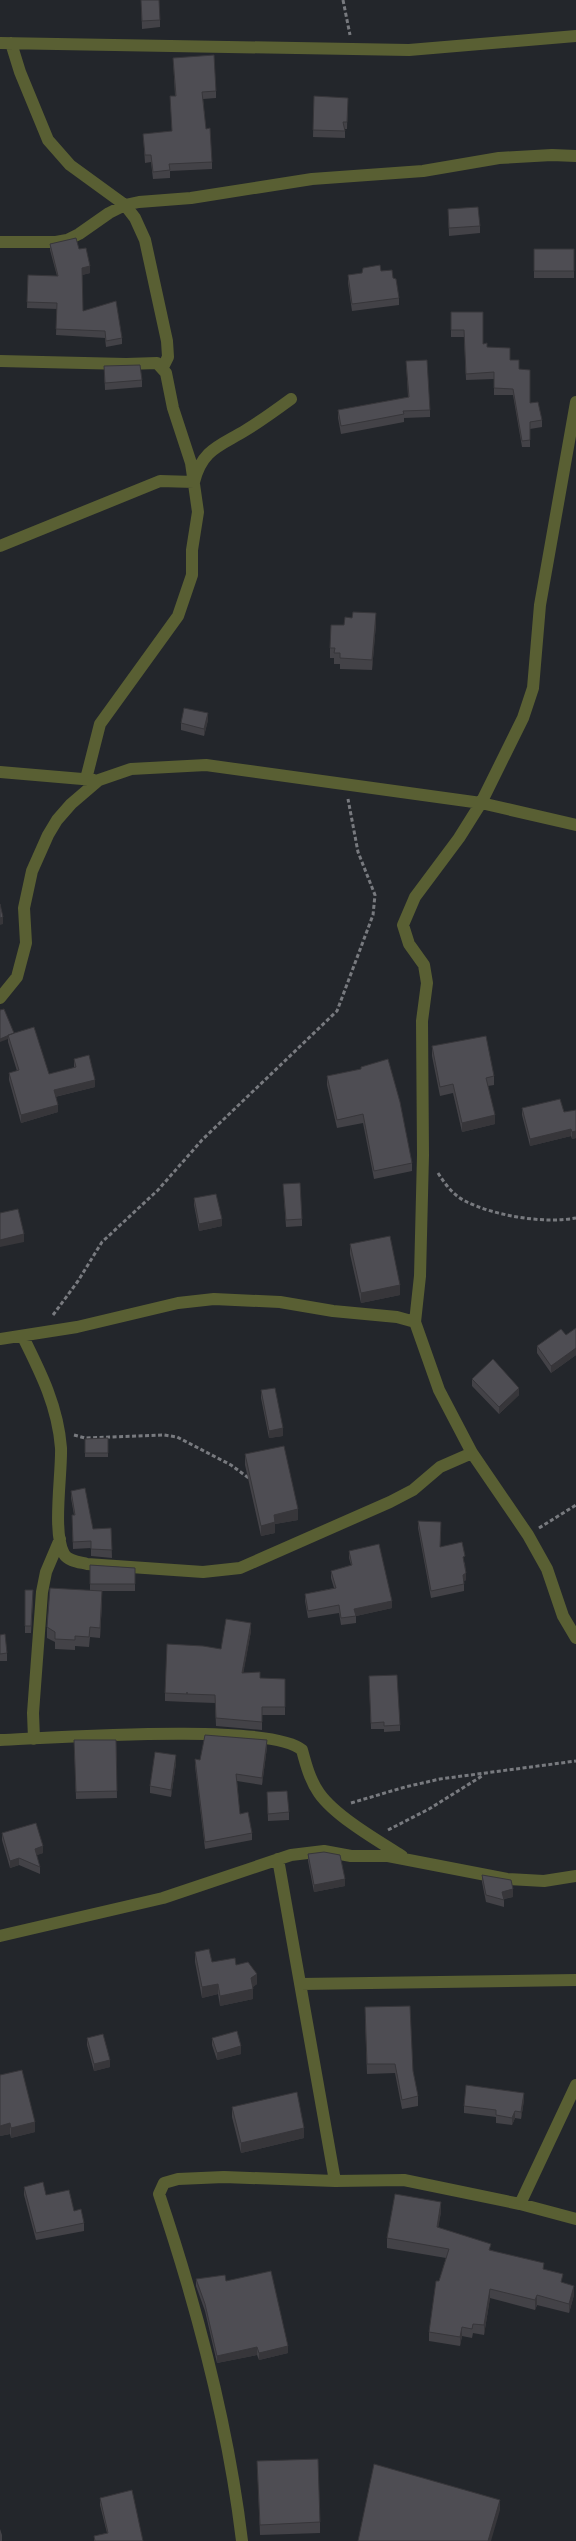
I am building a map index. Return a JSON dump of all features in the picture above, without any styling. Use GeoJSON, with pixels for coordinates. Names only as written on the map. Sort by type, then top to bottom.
{"type":"FeatureCollection","features":[{"type":"Feature","properties":{"kind":"street"},"geometry":{"type":"LineString","coordinates":[[163,367],[168,357],[167,341],[145,240],[125,205],[70,165],[48,140],[6,43],[409,50],[576,36]]}},
{"type":"Feature","properties":{"kind":"street"},"geometry":{"type":"LineString","coordinates":[[0,242],[56,242],[67,240],[125,205],[191,198],[312,179],[423,171],[499,158],[552,155],[576,156]]}},
{"type":"Feature","properties":{"kind":"street"},"geometry":{"type":"LineString","coordinates":[[0,361],[126,364],[157,362],[166,373],[173,408],[194,482],[198,512],[192,550],[192,575],[178,616],[100,724],[86,779]]}},
{"type":"Feature","properties":{"kind":"street"},"geometry":{"type":"LineString","coordinates":[[194,482],[197,469],[215,446],[246,430],[291,399]]}},
{"type":"Feature","properties":{"kind":"street"},"geometry":{"type":"LineString","coordinates":[[576,402],[540,605],[534,688],[523,718],[481,803],[459,838],[415,897],[403,925],[409,944],[424,965],[427,982],[422,1021],[424,1155],[420,1276],[414,1322],[439,1390],[472,1454],[528,1535],[547,1569],[563,1616],[576,1638]]}},
{"type":"Feature","properties":{"kind":"street"},"geometry":{"type":"LineString","coordinates":[[0,546],[160,481],[194,482]]}},
{"type":"Feature","properties":{"kind":"street"},"geometry":{"type":"LineString","coordinates":[[0,998],[17,978],[26,943],[24,908],[32,871],[57,820],[99,780],[131,768],[206,765],[481,803],[576,825]]}},
{"type":"Feature","properties":{"kind":"street"},"geometry":{"type":"LineString","coordinates":[[0,772],[99,780]]}},
{"type":"Feature","properties":{"kind":"street"},"geometry":{"type":"LineString","coordinates":[[0,1339],[39,1334],[168,1304],[214,1299],[280,1302],[333,1311],[397,1317],[414,1322]]}},
{"type":"Feature","properties":{"kind":"street"},"geometry":{"type":"LineString","coordinates":[[23,1337],[48,1389],[58,1426],[61,1450],[60,1539],[63,1552],[67,1558],[87,1564],[203,1572],[240,1568],[390,1502],[413,1490],[440,1467],[472,1454]]}},
{"type":"Feature","properties":{"kind":"street"},"geometry":{"type":"LineString","coordinates":[[34,1738],[33,1713],[42,1592],[46,1572],[60,1539]]}},
{"type":"Feature","properties":{"kind":"street"},"geometry":{"type":"LineString","coordinates":[[0,1740],[202,1733],[272,1738],[288,1741],[302,1750],[311,1779],[320,1795],[334,1808],[408,1860]]}},
{"type":"Feature","properties":{"kind":"street"},"geometry":{"type":"LineString","coordinates":[[0,1936],[163,1898],[291,1855],[324,1851],[351,1856],[388,1856],[507,1879],[544,1881],[576,1876]]}},
{"type":"Feature","properties":{"kind":"street"},"geometry":{"type":"LineString","coordinates":[[278,1859],[335,2181]]}},
{"type":"Feature","properties":{"kind":"street"},"geometry":{"type":"LineString","coordinates":[[300,1984],[576,1980]]}},
{"type":"Feature","properties":{"kind":"street"},"geometry":{"type":"LineString","coordinates":[[520,2204],[576,2086]]}},
{"type":"Feature","properties":{"kind":"street"},"geometry":{"type":"LineString","coordinates":[[242,2541],[236,2487],[214,2379],[158,2194],[164,2183],[178,2179],[224,2177],[335,2181],[404,2180],[520,2204],[576,2219]]}},
{"type":"Feature","properties":{"kind":"path"},"geometry":{"type":"LineString","coordinates":[[343,0],[352,48]]}},
{"type":"Feature","properties":{"kind":"path"},"geometry":{"type":"LineString","coordinates":[[39,1334],[78,1281],[102,1242],[158,1190],[202,1140],[337,1011],[373,915],[375,894],[358,852],[345,784]]}},
{"type":"Feature","properties":{"kind":"path"},"geometry":{"type":"LineString","coordinates":[[424,1155],[449,1189],[464,1201],[537,1220],[558,1221],[576,1218]]}},
{"type":"Feature","properties":{"kind":"path"},"geometry":{"type":"LineString","coordinates":[[58,1426],[72,1434],[85,1438],[164,1434],[177,1437],[237,1469],[253,1482]]}},
{"type":"Feature","properties":{"kind":"path"},"geometry":{"type":"LineString","coordinates":[[528,1535],[576,1505]]}},
{"type":"Feature","properties":{"kind":"path"},"geometry":{"type":"LineString","coordinates":[[334,1808],[405,1787],[440,1779],[483,1775],[576,1761]]}},
{"type":"Feature","properties":{"kind":"path"},"geometry":{"type":"LineString","coordinates":[[375,1838],[402,1821],[429,1810],[483,1775]]}},
{"type":"Feature","properties":{"kind":"building"},"geometry":{"type":"Polygon","coordinates":[[[141,0],[159,0],[160,20],[142,21],[141,0]]]}},
{"type":"Feature","properties":{"kind":"building"},"geometry":{"type":"Polygon","coordinates":[[[214,55],[216,91],[202,92],[206,129],[210,128],[212,162],[169,164],[170,170],[153,172],[151,155],[145,155],[143,134],[172,131],[170,96],[176,96],[173,58],[214,55]]]}},
{"type":"Feature","properties":{"kind":"building"},"geometry":{"type":"Polygon","coordinates":[[[314,96],[348,98],[347,122],[343,122],[345,131],[313,130],[314,96]]]}},
{"type":"Feature","properties":{"kind":"building"},"geometry":{"type":"Polygon","coordinates":[[[478,207],[480,226],[449,228],[448,209],[478,207]]]}},
{"type":"Feature","properties":{"kind":"building"},"geometry":{"type":"Polygon","coordinates":[[[76,238],[79,249],[86,248],[90,266],[82,268],[83,311],[116,301],[122,338],[106,341],[105,331],[56,329],[57,303],[27,302],[28,275],[58,276],[50,244],[76,238]]]}},
{"type":"Feature","properties":{"kind":"building"},"geometry":{"type":"Polygon","coordinates":[[[534,249],[574,249],[574,271],[534,271],[534,249]]]}},
{"type":"Feature","properties":{"kind":"building"},"geometry":{"type":"Polygon","coordinates":[[[380,265],[381,271],[392,270],[393,278],[396,279],[399,298],[352,304],[348,275],[362,273],[363,268],[380,265]]]}},
{"type":"Feature","properties":{"kind":"building"},"geometry":{"type":"Polygon","coordinates":[[[451,312],[483,312],[483,344],[487,343],[487,347],[510,348],[510,360],[519,360],[519,369],[530,370],[530,403],[538,402],[542,420],[530,422],[530,440],[522,441],[513,389],[494,388],[494,372],[466,374],[464,330],[451,330],[451,312]]]}},
{"type":"Feature","properties":{"kind":"building"},"geometry":{"type":"Polygon","coordinates":[[[427,360],[430,410],[403,411],[404,414],[341,426],[338,410],[409,397],[406,361],[427,360]]]}},
{"type":"Feature","properties":{"kind":"building"},"geometry":{"type":"Polygon","coordinates":[[[140,365],[142,380],[105,383],[104,366],[140,365]]]}},
{"type":"Feature","properties":{"kind":"building"},"geometry":{"type":"Polygon","coordinates":[[[353,612],[376,613],[372,660],[340,658],[340,653],[334,653],[335,648],[330,648],[331,625],[344,625],[345,617],[352,618],[353,612]]]}},
{"type":"Feature","properties":{"kind":"building"},"geometry":{"type":"Polygon","coordinates":[[[184,708],[208,713],[204,729],[181,723],[184,708]]]}},
{"type":"Feature","properties":{"kind":"building"},"geometry":{"type":"Polygon","coordinates":[[[0,904],[3,917],[0,918],[0,904]]]}},
{"type":"Feature","properties":{"kind":"building"},"geometry":{"type":"Polygon","coordinates":[[[4,1009],[14,1033],[0,1039],[0,1010],[4,1009]]]}},
{"type":"Feature","properties":{"kind":"building"},"geometry":{"type":"Polygon","coordinates":[[[34,1027],[49,1074],[76,1067],[74,1059],[89,1055],[95,1080],[54,1090],[58,1105],[21,1115],[9,1073],[19,1070],[8,1035],[34,1027]]]}},
{"type":"Feature","properties":{"kind":"building"},"geometry":{"type":"Polygon","coordinates":[[[486,1036],[494,1076],[486,1078],[495,1115],[462,1123],[453,1084],[440,1087],[432,1046],[486,1036]]]}},
{"type":"Feature","properties":{"kind":"building"},"geometry":{"type":"Polygon","coordinates":[[[388,1059],[400,1102],[412,1163],[374,1171],[363,1114],[337,1120],[327,1076],[361,1069],[361,1067],[388,1059]]]}},
{"type":"Feature","properties":{"kind":"building"},"geometry":{"type":"Polygon","coordinates":[[[560,1099],[564,1112],[576,1110],[576,1131],[572,1132],[571,1129],[530,1139],[522,1108],[560,1099]]]}},
{"type":"Feature","properties":{"kind":"building"},"geometry":{"type":"Polygon","coordinates":[[[300,1183],[302,1219],[286,1220],[283,1184],[300,1183]]]}},
{"type":"Feature","properties":{"kind":"building"},"geometry":{"type":"Polygon","coordinates":[[[216,1194],[222,1219],[199,1224],[194,1198],[216,1194]]]}},
{"type":"Feature","properties":{"kind":"building"},"geometry":{"type":"Polygon","coordinates":[[[18,1209],[24,1234],[0,1240],[0,1213],[18,1209]]]}},
{"type":"Feature","properties":{"kind":"building"},"geometry":{"type":"Polygon","coordinates":[[[390,1236],[400,1285],[361,1293],[350,1244],[390,1236]]]}},
{"type":"Feature","properties":{"kind":"building"},"geometry":{"type":"Polygon","coordinates":[[[576,1328],[576,1348],[551,1366],[537,1346],[561,1329],[566,1335],[576,1328]]]}},
{"type":"Feature","properties":{"kind":"building"},"geometry":{"type":"Polygon","coordinates":[[[493,1359],[519,1388],[499,1407],[472,1379],[493,1359]]]}},
{"type":"Feature","properties":{"kind":"building"},"geometry":{"type":"Polygon","coordinates":[[[275,1388],[283,1428],[269,1431],[261,1390],[275,1388]]]}},
{"type":"Feature","properties":{"kind":"building"},"geometry":{"type":"Polygon","coordinates":[[[108,1438],[108,1453],[85,1453],[85,1439],[108,1438]]]}},
{"type":"Feature","properties":{"kind":"building"},"geometry":{"type":"Polygon","coordinates":[[[284,1446],[298,1509],[274,1515],[275,1522],[261,1526],[245,1454],[284,1446]]]}},
{"type":"Feature","properties":{"kind":"building"},"geometry":{"type":"Polygon","coordinates":[[[85,1488],[93,1529],[111,1528],[112,1550],[91,1549],[91,1541],[73,1542],[72,1515],[75,1515],[71,1491],[85,1488]]]}},
{"type":"Feature","properties":{"kind":"building"},"geometry":{"type":"Polygon","coordinates":[[[418,1521],[441,1522],[440,1547],[462,1542],[466,1573],[463,1575],[464,1584],[431,1591],[418,1521]]]}},
{"type":"Feature","properties":{"kind":"building"},"geometry":{"type":"Polygon","coordinates":[[[379,1544],[392,1601],[354,1609],[356,1616],[341,1618],[339,1605],[308,1611],[305,1594],[336,1588],[331,1571],[352,1565],[349,1551],[379,1544]]]}},
{"type":"Feature","properties":{"kind":"building"},"geometry":{"type":"Polygon","coordinates":[[[90,1565],[135,1568],[135,1584],[90,1584],[90,1565]]]}},
{"type":"Feature","properties":{"kind":"building"},"geometry":{"type":"Polygon","coordinates":[[[50,1588],[102,1591],[100,1628],[90,1627],[89,1637],[75,1636],[75,1640],[55,1639],[55,1632],[47,1627],[50,1588]]]}},
{"type":"Feature","properties":{"kind":"building"},"geometry":{"type":"Polygon","coordinates":[[[25,1590],[33,1590],[31,1626],[25,1626],[25,1590]]]}},
{"type":"Feature","properties":{"kind":"building"},"geometry":{"type":"Polygon","coordinates":[[[226,1619],[251,1623],[242,1673],[260,1672],[260,1678],[285,1679],[285,1707],[262,1707],[262,1722],[216,1718],[215,1695],[165,1693],[167,1644],[221,1649],[226,1619]]]}},
{"type":"Feature","properties":{"kind":"building"},"geometry":{"type":"Polygon","coordinates":[[[5,1634],[7,1653],[0,1654],[0,1635],[5,1634]]]}},
{"type":"Feature","properties":{"kind":"building"},"geometry":{"type":"Polygon","coordinates":[[[397,1675],[400,1725],[384,1726],[384,1722],[371,1723],[369,1676],[397,1675]]]}},
{"type":"Feature","properties":{"kind":"building"},"geometry":{"type":"Polygon","coordinates":[[[205,1735],[267,1740],[262,1778],[236,1774],[240,1814],[248,1812],[252,1833],[205,1842],[195,1759],[200,1760],[205,1735]]]}},
{"type":"Feature","properties":{"kind":"building"},"geometry":{"type":"Polygon","coordinates":[[[74,1740],[116,1740],[117,1791],[76,1792],[74,1740]]]}},
{"type":"Feature","properties":{"kind":"building"},"geometry":{"type":"Polygon","coordinates":[[[155,1752],[176,1755],[171,1790],[150,1786],[155,1752]]]}},
{"type":"Feature","properties":{"kind":"building"},"geometry":{"type":"Polygon","coordinates":[[[287,1791],[289,1812],[268,1814],[267,1792],[287,1791]]]}},
{"type":"Feature","properties":{"kind":"building"},"geometry":{"type":"Polygon","coordinates":[[[36,1823],[43,1846],[35,1849],[40,1867],[19,1858],[10,1861],[2,1833],[36,1823]]]}},
{"type":"Feature","properties":{"kind":"building"},"geometry":{"type":"Polygon","coordinates":[[[324,1852],[340,1855],[345,1879],[314,1885],[308,1854],[324,1852]]]}},
{"type":"Feature","properties":{"kind":"building"},"geometry":{"type":"Polygon","coordinates":[[[482,1875],[511,1880],[513,1889],[502,1892],[504,1900],[486,1895],[482,1875]]]}},
{"type":"Feature","properties":{"kind":"building"},"geometry":{"type":"Polygon","coordinates":[[[209,1949],[212,1962],[235,1958],[236,1965],[248,1962],[257,1974],[251,1978],[253,1989],[220,1996],[218,1984],[202,1987],[195,1952],[209,1949]]]}},
{"type":"Feature","properties":{"kind":"building"},"geometry":{"type":"Polygon","coordinates":[[[410,2006],[413,2071],[418,2096],[402,2100],[395,2064],[367,2064],[365,2007],[410,2006]]]}},
{"type":"Feature","properties":{"kind":"building"},"geometry":{"type":"Polygon","coordinates":[[[237,2031],[241,2046],[217,2053],[212,2038],[237,2031]]]}},
{"type":"Feature","properties":{"kind":"building"},"geometry":{"type":"Polygon","coordinates":[[[103,2034],[110,2060],[94,2064],[87,2038],[103,2034]]]}},
{"type":"Feature","properties":{"kind":"building"},"geometry":{"type":"Polygon","coordinates":[[[22,2070],[35,2122],[11,2128],[10,2123],[0,2126],[0,2075],[22,2070]]]}},
{"type":"Feature","properties":{"kind":"building"},"geometry":{"type":"Polygon","coordinates":[[[466,2085],[524,2093],[521,2112],[515,2111],[512,2118],[496,2115],[496,2110],[464,2106],[466,2085]]]}},
{"type":"Feature","properties":{"kind":"building"},"geometry":{"type":"Polygon","coordinates":[[[297,2092],[304,2128],[241,2143],[232,2107],[297,2092]]]}},
{"type":"Feature","properties":{"kind":"building"},"geometry":{"type":"Polygon","coordinates":[[[43,2182],[46,2195],[69,2190],[74,2211],[81,2209],[84,2223],[36,2233],[24,2187],[43,2182]]]}},
{"type":"Feature","properties":{"kind":"building"},"geometry":{"type":"Polygon","coordinates":[[[395,2194],[441,2202],[437,2227],[491,2244],[489,2250],[544,2263],[543,2269],[563,2274],[561,2282],[574,2286],[569,2304],[537,2295],[535,2300],[490,2289],[484,2325],[473,2324],[472,2329],[462,2327],[460,2337],[429,2332],[436,2281],[439,2281],[449,2249],[387,2238],[395,2194]]]}},
{"type":"Feature","properties":{"kind":"building"},"geometry":{"type":"Polygon","coordinates":[[[271,2271],[288,2346],[259,2353],[257,2347],[217,2356],[205,2304],[196,2279],[225,2275],[226,2281],[271,2271]]]}},
{"type":"Feature","properties":{"kind":"building"},"geometry":{"type":"Polygon","coordinates":[[[318,2459],[320,2522],[260,2525],[257,2461],[318,2459]]]}},
{"type":"Feature","properties":{"kind":"building"},"geometry":{"type":"Polygon","coordinates":[[[374,2464],[500,2500],[488,2541],[358,2541],[374,2464]]]}},
{"type":"Feature","properties":{"kind":"building"},"geometry":{"type":"Polygon","coordinates":[[[132,2490],[143,2541],[95,2541],[94,2536],[108,2533],[100,2498],[132,2490]]]}}]}
